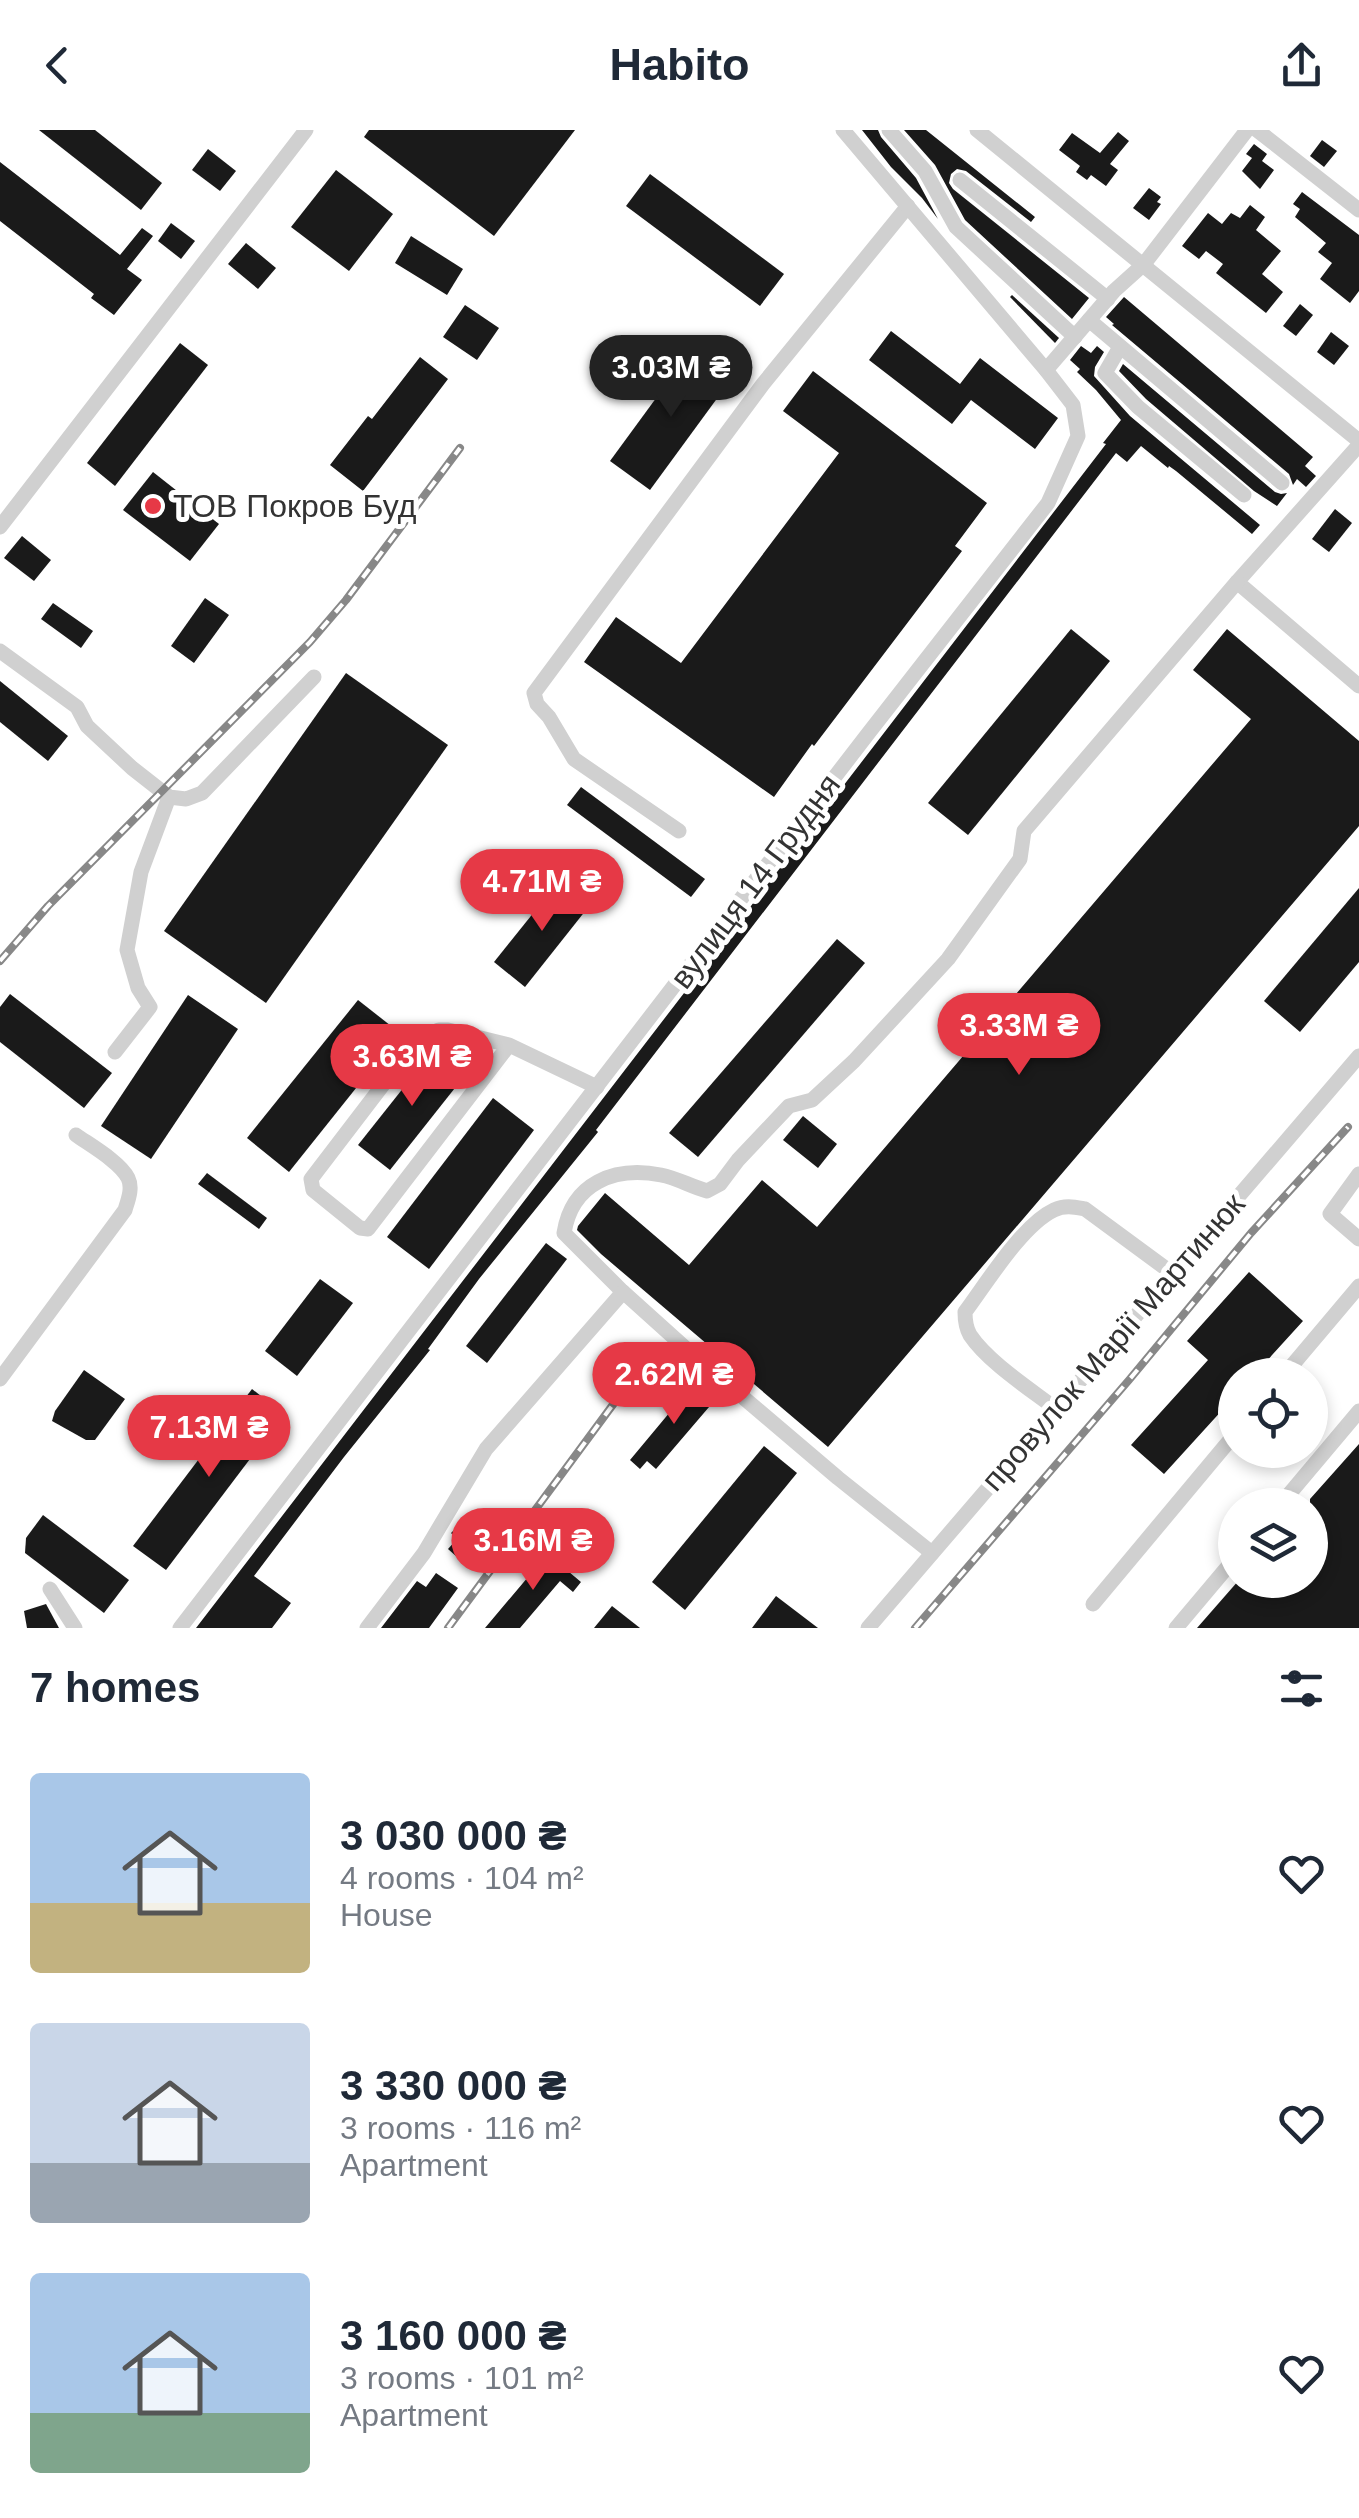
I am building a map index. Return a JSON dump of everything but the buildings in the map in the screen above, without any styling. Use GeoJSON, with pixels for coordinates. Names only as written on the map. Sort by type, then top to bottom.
{"type":"FeatureCollection","features":[{"type":"Feature","properties":{"kind":"street"},"geometry":{"type":"LineString","coordinates":[[0,528],[306,130]]}},
{"type":"Feature","properties":{"kind":"street","name":"вулиця 14 Грудня"},"geometry":{"type":"LineString","coordinates":[[181,1628],[1048,503],[1078,436],[1072,404],[1046,370],[843,130]]}},
{"type":"Feature","properties":{"kind":"street"},"geometry":{"type":"LineString","coordinates":[[889,130],[925,171],[956,227],[1075,337]]}},
{"type":"Feature","properties":{"kind":"street"},"geometry":{"type":"LineString","coordinates":[[932,1553],[838,1478],[623,1292],[564,1234],[566,1217],[600,1179],[620,1173],[662,1176],[708,1192],[720,1184],[790,1106],[812,1100],[854,1061],[948,959],[1020,860],[1024,831],[1359,443],[977,130]]}},
{"type":"Feature","properties":{"kind":"street"},"geometry":{"type":"LineString","coordinates":[[1046,370],[1144,264],[1247,130]]}},
{"type":"Feature","properties":{"kind":"street"},"geometry":{"type":"LineString","coordinates":[[1256,130],[1359,210]]}},
{"type":"Feature","properties":{"kind":"street"},"geometry":{"type":"LineString","coordinates":[[960,180],[1108,299]]}},
{"type":"Feature","properties":{"kind":"street"},"geometry":{"type":"LineString","coordinates":[[679,831],[574,759],[549,716],[536,704],[534,693],[763,384],[908,206]]}},
{"type":"Feature","properties":{"kind":"street"},"geometry":{"type":"LineString","coordinates":[[1089,320],[1282,483]]}},
{"type":"Feature","properties":{"kind":"street"},"geometry":{"type":"LineString","coordinates":[[1120,346],[1105,373],[1138,407],[1244,494]]}},
{"type":"Feature","properties":{"kind":"street"},"geometry":{"type":"LineString","coordinates":[[1237,582],[1359,686]]}},
{"type":"Feature","properties":{"kind":"street"},"geometry":{"type":"LineString","coordinates":[[0,651],[77,707],[87,726],[132,768],[169,797],[186,799],[202,793],[314,677]]}},
{"type":"Feature","properties":{"kind":"street"},"geometry":{"type":"LineString","coordinates":[[116,1052],[150,1006],[138,988],[127,950],[141,872],[169,797]]}},
{"type":"Feature","properties":{"kind":"street"},"geometry":{"type":"LineString","coordinates":[[508,1045],[368,1229],[360,1228],[313,1190],[311,1179],[418,1038],[439,1030],[508,1045],[597,1087]]}},
{"type":"Feature","properties":{"kind":"street","name":"провулок Марії Мартинюк"},"geometry":{"type":"LineString","coordinates":[[868,1628],[1359,1056]]}},
{"type":"Feature","properties":{"kind":"street"},"geometry":{"type":"LineString","coordinates":[[0,1379],[124,1210],[130,1194],[130,1179],[119,1166],[76,1135]]}},
{"type":"Feature","properties":{"kind":"street"},"geometry":{"type":"LineString","coordinates":[[1359,1174],[1330,1214],[1359,1239]]}},
{"type":"Feature","properties":{"kind":"street"},"geometry":{"type":"LineString","coordinates":[[1056,1409],[984,1350],[965,1323],[965,1312],[1025,1233],[1052,1211],[1069,1206],[1085,1209],[1172,1274]]}},
{"type":"Feature","properties":{"kind":"street"},"geometry":{"type":"LineString","coordinates":[[1298,1358],[1359,1286]]}},
{"type":"Feature","properties":{"kind":"street"},"geometry":{"type":"LineString","coordinates":[[367,1628],[424,1553],[486,1449],[623,1292]]}},
{"type":"Feature","properties":{"kind":"street"},"geometry":{"type":"LineString","coordinates":[[1294,1488],[1359,1411]]}},
{"type":"Feature","properties":{"kind":"street"},"geometry":{"type":"LineString","coordinates":[[1093,1604],[1218,1454]]}},
{"type":"Feature","properties":{"kind":"street"},"geometry":{"type":"LineString","coordinates":[[1176,1628],[1218,1578]]}},
{"type":"Feature","properties":{"kind":"street"},"geometry":{"type":"LineString","coordinates":[[50,1589],[74,1628]]}},
{"type":"Feature","properties":{"kind":"railway"},"geometry":{"type":"LineString","coordinates":[[0,961],[48,906],[310,642],[460,448]]}},
{"type":"Feature","properties":{"kind":"railway"},"geometry":{"type":"LineString","coordinates":[[915,1628],[1251,1233],[1348,1127]]}},
{"type":"Feature","properties":{"kind":"railway"},"geometry":{"type":"LineString","coordinates":[[448,1628],[640,1368]]}},
{"type":"Feature","properties":{"kind":"place","name":"ТОВ Покров Буд"},"geometry":{"type":"Point","coordinates":[153,506]}}]}
